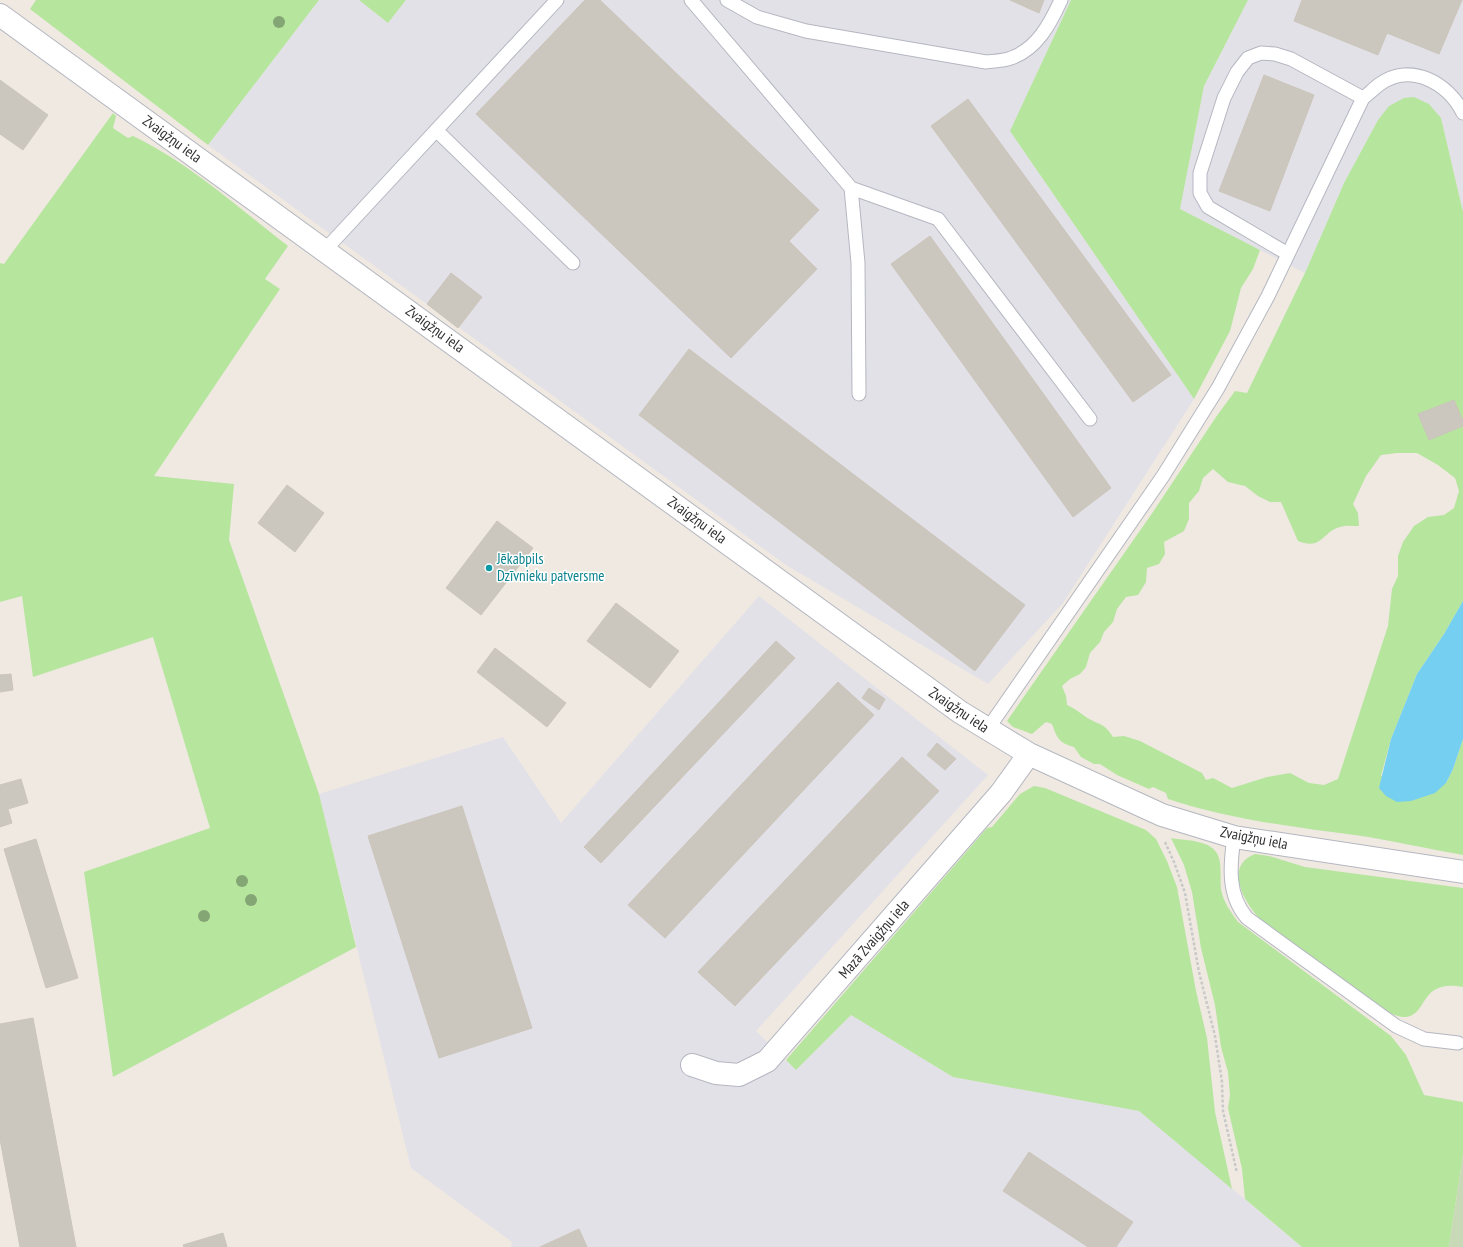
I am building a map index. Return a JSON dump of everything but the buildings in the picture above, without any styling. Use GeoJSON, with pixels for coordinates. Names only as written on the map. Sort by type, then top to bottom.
{"type":"FeatureCollection","features":[{"type":"Feature","properties":{"kind":"street","name":"Zvaigžņu iela"},"geometry":{"type":"LineString","coordinates":[[0,15],[948,704],[987,730],[1029,754],[1162,815],[1234,837],[1463,872]]}},
{"type":"Feature","properties":{"kind":"street","name":"Mazā Zvaigžņu iela"},"geometry":{"type":"LineString","coordinates":[[692,1065],[716,1073],[739,1075],[767,1061],[1001,793],[1029,754]]}},
{"type":"Feature","properties":{"kind":"lane"},"geometry":{"type":"LineString","coordinates":[[325,250],[557,0]]}},
{"type":"Feature","properties":{"kind":"lane"},"geometry":{"type":"LineString","coordinates":[[691,0],[851,188],[938,219],[1090,419]]}},
{"type":"Feature","properties":{"kind":"lane"},"geometry":{"type":"LineString","coordinates":[[727,0],[758,17],[806,31],[986,62],[1011,58],[1031,48],[1050,24],[1060,0]]}},
{"type":"Feature","properties":{"kind":"lane"},"geometry":{"type":"LineString","coordinates":[[1288,254],[1208,207],[1200,193],[1200,173],[1224,98],[1237,72],[1248,58],[1261,53],[1275,54],[1291,59],[1363,98]]}},
{"type":"Feature","properties":{"kind":"lane"},"geometry":{"type":"LineString","coordinates":[[987,730],[1163,476],[1218,388],[1288,254],[1363,98],[1381,83],[1397,76],[1412,75],[1426,78],[1437,83],[1458,102],[1463,113]]}},
{"type":"Feature","properties":{"kind":"lane"},"geometry":{"type":"LineString","coordinates":[[436,130],[573,263]]}},
{"type":"Feature","properties":{"kind":"lane"},"geometry":{"type":"LineString","coordinates":[[851,188],[858,263],[859,394]]}},
{"type":"Feature","properties":{"kind":"lane"},"geometry":{"type":"LineString","coordinates":[[1234,837],[1231,861],[1231,884],[1236,903],[1247,918],[1396,1026],[1424,1039],[1458,1043]]}},
{"type":"Feature","properties":{"kind":"path"},"geometry":{"type":"LineString","coordinates":[[1142,806],[1161,835],[1174,862],[1185,893],[1199,972],[1215,1036],[1222,1082],[1223,1111],[1237,1173]]}},
{"type":"Feature","properties":{"kind":"shaded area"},"geometry":{"type":"Polygon","coordinates":[[[319,0],[359,0],[388,23],[406,0],[1071,0],[1010,131],[1194,399],[1063,603],[988,684],[786,565],[208,145],[319,0]]]}},
{"type":"Feature","properties":{"kind":"shaded area"},"geometry":{"type":"Polygon","coordinates":[[[1248,0],[1463,0],[1463,212],[1441,118],[1378,120],[1344,183],[1305,273],[1180,209],[1204,86],[1248,0]]]}},
{"type":"Feature","properties":{"kind":"shaded area"},"geometry":{"type":"Polygon","coordinates":[[[759,596],[988,775],[756,1031],[796,1070],[851,1015],[953,1077],[1139,1111],[1302,1247],[511,1247],[512,1242],[411,1168],[319,794],[503,737],[561,823],[759,596]]]}},
{"type":"Feature","properties":{"kind":"green space"},"geometry":{"type":"Polygon","coordinates":[[[36,0],[319,0],[208,145],[30,9],[36,0]]]}},
{"type":"Feature","properties":{"kind":"green space"},"geometry":{"type":"Polygon","coordinates":[[[359,0],[406,0],[388,23],[359,0]]]}},
{"type":"Feature","properties":{"kind":"green space"},"geometry":{"type":"Polygon","coordinates":[[[1071,0],[1248,0],[1204,86],[1180,209],[1260,250],[1253,269],[1241,288],[1230,331],[1194,399],[1010,131],[1071,0]]]}},
{"type":"Feature","properties":{"kind":"green space"},"geometry":{"type":"Polygon","coordinates":[[[1414,97],[1429,104],[1441,118],[1463,212],[1463,601],[1444,634],[1417,674],[1391,739],[1381,776],[1446,783],[1453,769],[1463,739],[1463,855],[1368,837],[1261,822],[1191,806],[1168,799],[1166,793],[1153,787],[1149,789],[1117,775],[1100,764],[1094,764],[1081,757],[1074,747],[1065,744],[1059,739],[1052,724],[1046,722],[1032,734],[1013,727],[1007,721],[1153,512],[1235,391],[1247,393],[1305,273],[1344,183],[1378,120],[1389,106],[1404,98],[1414,97]],[[1417,453],[1381,455],[1366,476],[1353,504],[1358,513],[1359,526],[1347,526],[1334,529],[1322,539],[1312,544],[1298,541],[1281,502],[1270,502],[1258,496],[1245,486],[1228,482],[1213,469],[1203,478],[1199,491],[1189,503],[1189,519],[1184,531],[1164,542],[1165,554],[1159,564],[1147,568],[1146,582],[1138,595],[1126,597],[1117,609],[1113,622],[1104,632],[1100,642],[1090,653],[1086,667],[1080,674],[1070,679],[1062,686],[1066,696],[1067,705],[1090,720],[1104,726],[1113,737],[1124,736],[1140,741],[1202,773],[1206,780],[1213,778],[1232,788],[1267,777],[1290,773],[1309,783],[1324,785],[1338,779],[1388,626],[1392,589],[1398,576],[1398,556],[1403,542],[1414,526],[1428,517],[1444,515],[1454,508],[1459,491],[1455,478],[1438,465],[1417,453]]]}},
{"type":"Feature","properties":{"kind":"green space"},"geometry":{"type":"Polygon","coordinates":[[[113,113],[116,116],[113,128],[128,138],[133,136],[194,172],[288,246],[265,279],[280,289],[154,476],[234,484],[229,540],[319,794],[356,947],[113,1077],[84,872],[210,828],[153,637],[33,677],[22,596],[0,602],[0,263],[4,264],[113,113]]]}},
{"type":"Feature","properties":{"kind":"green space"},"geometry":{"type":"Polygon","coordinates":[[[1034,786],[1045,788],[1146,830],[1156,839],[1167,861],[1177,887],[1196,991],[1207,1038],[1215,1112],[1232,1189],[1139,1111],[953,1077],[851,1015],[796,1070],[786,1060],[987,828],[992,827],[1020,794],[1034,786]]]}},
{"type":"Feature","properties":{"kind":"green space"},"geometry":{"type":"Polygon","coordinates":[[[1171,838],[1205,844],[1216,852],[1220,863],[1222,894],[1228,907],[1238,922],[1391,1036],[1406,1055],[1424,1095],[1463,1102],[1463,1155],[1449,1247],[1302,1247],[1245,1199],[1242,1169],[1228,1108],[1230,1095],[1228,1072],[1221,1047],[1215,1005],[1201,948],[1192,892],[1184,865],[1171,838]]]}},
{"type":"Feature","properties":{"kind":"green space"},"geometry":{"type":"Polygon","coordinates":[[[1255,854],[1269,856],[1305,867],[1463,888],[1463,987],[1449,986],[1439,988],[1431,992],[1413,1015],[1406,1017],[1395,1015],[1377,1005],[1259,918],[1253,911],[1239,884],[1238,875],[1240,867],[1246,859],[1255,854]]]}},
{"type":"Feature","properties":{"kind":"green space"},"geometry":{"type":"Polygon","coordinates":[[[1463,1155],[1463,1247],[1449,1247],[1463,1155]]]}},
{"type":"Feature","properties":{"kind":"water"},"geometry":{"type":"Polygon","coordinates":[[[1463,601],[1463,739],[1453,769],[1446,783],[1435,793],[1411,801],[1397,802],[1386,796],[1379,788],[1391,739],[1417,674],[1444,634],[1463,601]]]}},
{"type":"Feature","properties":{"kind":"place","name":"Jēkabpils Dzīvnieku patversme"},"geometry":{"type":"Point","coordinates":[489,568]}}]}
